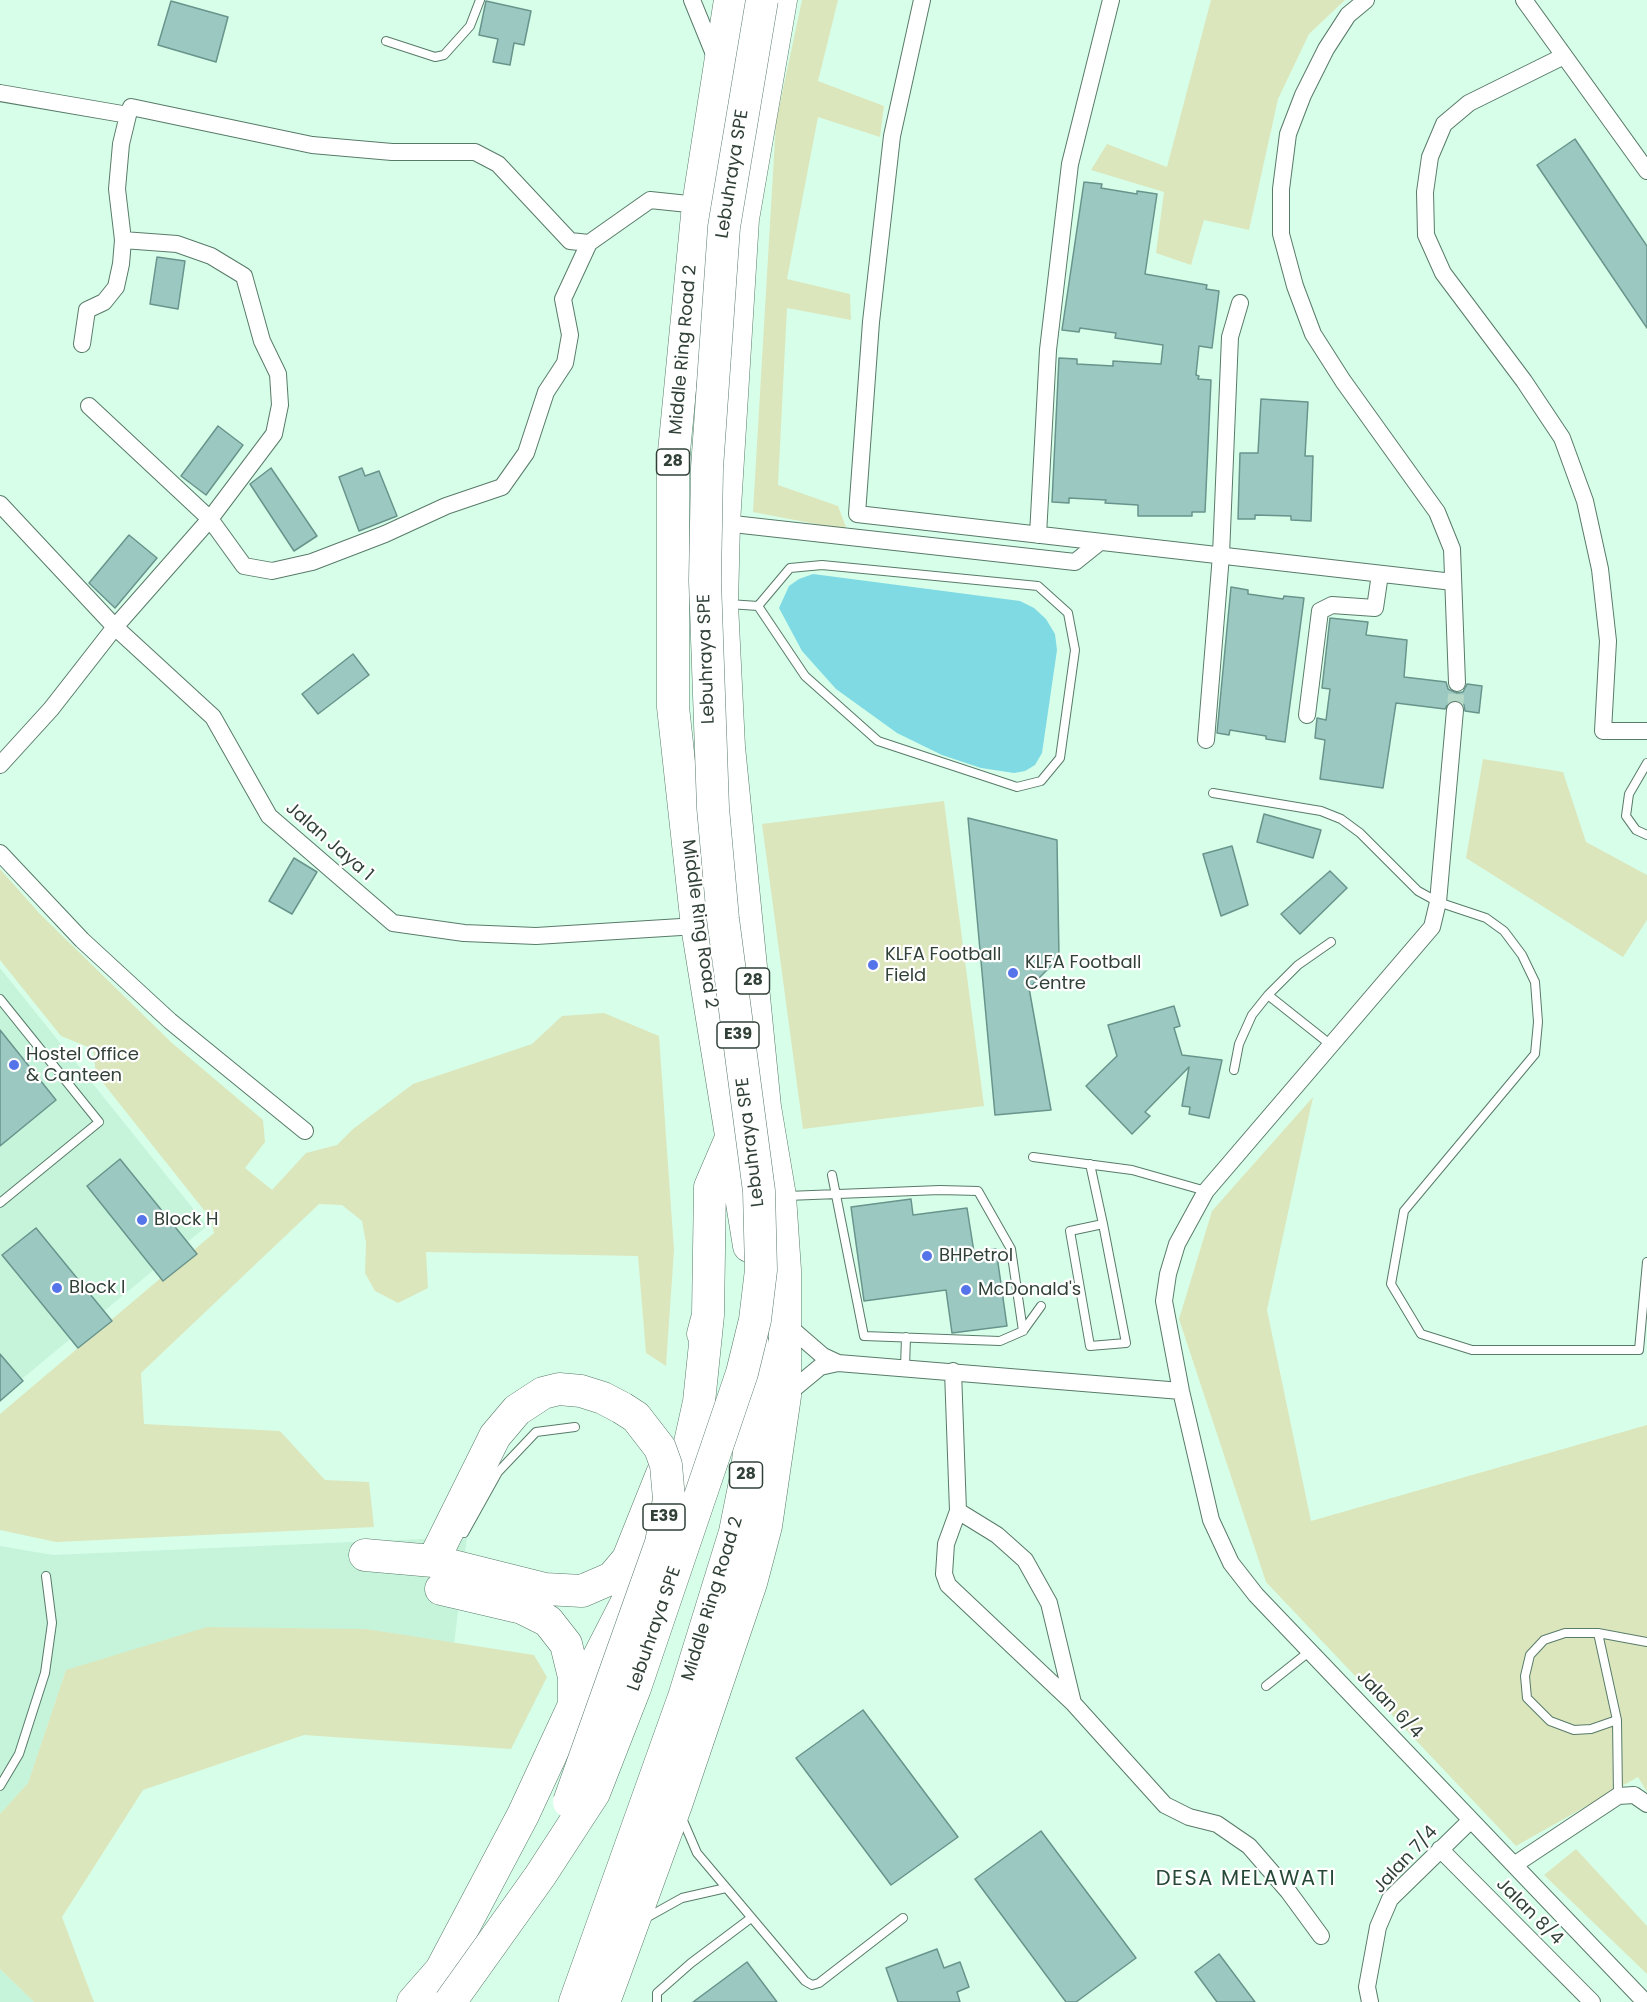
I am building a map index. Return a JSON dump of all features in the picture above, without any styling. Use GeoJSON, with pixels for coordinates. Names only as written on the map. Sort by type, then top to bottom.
{"type":"FeatureCollection","features":[{"type":"Feature","properties":{"kind":"highway","name":"Middle Ring Road 2"},"geometry":{"type":"LineString","coordinates":[[575,2002],[684,1697],[735,1532],[745,1483],[754,1398],[751,1269],[743,1200],[697,926],[673,707],[673,462],[698,205],[730,0]]}},
{"type":"Feature","properties":{"kind":"highway","name":"Lebuhraya SPE"},"geometry":{"type":"LineString","coordinates":[[450,2002],[584,1810],[609,1760],[742,1373],[755,1320],[761,1270],[759,1191],[723,919],[712,808],[705,581],[707,468],[724,227],[762,0]]}},
{"type":"Feature","properties":{"kind":"highway","name":"Middle Ring Road 2"},"geometry":{"type":"LineString","coordinates":[[604,2002],[751,1583],[768,1516],[785,1395],[786,1324],[780,1196],[765,1107],[729,747],[722,604],[724,524],[743,219],[782,0]]}},
{"type":"Feature","properties":{"kind":"highway"},"geometry":{"type":"LineString","coordinates":[[365,1555],[446,1563],[564,1592],[588,1589],[612,1578],[628,1559],[677,1438],[708,1315],[710,1187],[731,1138]]}},
{"type":"Feature","properties":{"kind":"highway","name":"Lebuhraya SPE"},"geometry":{"type":"LineString","coordinates":[[413,2002],[441,1970],[523,1815],[574,1705],[652,1554],[685,1458],[699,1402],[708,1315]]}},
{"type":"Feature","properties":{"kind":"highway"},"geometry":{"type":"LineString","coordinates":[[446,1563],[495,1436],[517,1410],[543,1393],[559,1389],[581,1390],[622,1408],[636,1417],[660,1448],[667,1472],[669,1499],[661,1543],[572,1795],[540,1876]]}},
{"type":"Feature","properties":{"kind":"highway"},"geometry":{"type":"LineString","coordinates":[[446,1563],[548,1621],[566,1644],[574,1677],[574,1705]]}},
{"type":"Feature","properties":{"kind":"street"},"geometry":{"type":"LineString","coordinates":[[692,0],[719,65]]}},
{"type":"Feature","properties":{"kind":"street"},"geometry":{"type":"LineString","coordinates":[[922,0],[892,136],[871,322],[857,514],[1453,582]]}},
{"type":"Feature","properties":{"kind":"street"},"geometry":{"type":"LineString","coordinates":[[1038,535],[1048,350],[1070,164],[1111,0]]}},
{"type":"Feature","properties":{"kind":"street"},"geometry":{"type":"LineString","coordinates":[[1366,0],[1348,15],[1326,49],[1302,95],[1288,134],[1281,189],[1281,234],[1295,286],[1313,334],[1343,381],[1437,512],[1452,549],[1457,683]]}},
{"type":"Feature","properties":{"kind":"street"},"geometry":{"type":"LineString","coordinates":[[1524,0],[1647,171]]}},
{"type":"Feature","properties":{"kind":"street"},"geometry":{"type":"LineString","coordinates":[[1564,56],[1469,103],[1444,124],[1430,157],[1425,192],[1426,235],[1443,273],[1524,381],[1562,438],[1585,501],[1600,569],[1608,641],[1603,731],[1647,731]]}},
{"type":"Feature","properties":{"kind":"street"},"geometry":{"type":"LineString","coordinates":[[0,93],[128,115]]}},
{"type":"Feature","properties":{"kind":"street"},"geometry":{"type":"LineString","coordinates":[[82,344],[87,310],[104,302],[116,287],[123,240],[117,189],[121,144],[131,107],[312,145],[392,152],[475,152],[498,164],[570,241],[589,243]]}},
{"type":"Feature","properties":{"kind":"street"},"geometry":{"type":"LineString","coordinates":[[89,406],[210,519],[244,566],[272,571],[312,562],[384,534],[446,506],[502,487],[526,453],[546,392],[565,363],[570,335],[563,299],[578,271],[589,243],[650,200],[698,205]]}},
{"type":"Feature","properties":{"kind":"street"},"geometry":{"type":"LineString","coordinates":[[0,765],[51,709],[115,627],[210,519],[274,434],[280,405],[278,374],[262,341],[244,276],[211,256],[177,244],[123,240]]}},
{"type":"Feature","properties":{"kind":"street"},"geometry":{"type":"LineString","coordinates":[[1206,740],[1221,555],[1230,338],[1240,303]]}},
{"type":"Feature","properties":{"kind":"street","name":"Jalan Jaya 1"},"geometry":{"type":"LineString","coordinates":[[0,504],[115,627],[213,717],[269,816],[393,923],[464,933],[536,936],[697,926]]}},
{"type":"Feature","properties":{"kind":"street"},"geometry":{"type":"LineString","coordinates":[[724,524],[1075,562],[1100,542]]}},
{"type":"Feature","properties":{"kind":"street"},"geometry":{"type":"LineString","coordinates":[[1308,716],[1320,611],[1332,605],[1375,608],[1380,574]]}},
{"type":"Feature","properties":{"kind":"street","name":"Jalan 6/4"},"geometry":{"type":"LineString","coordinates":[[1455,710],[1438,902],[1432,927],[1206,1191],[1177,1244],[1164,1301],[1180,1391],[1211,1520],[1231,1563],[1256,1595],[1645,2002]]}},
{"type":"Feature","properties":{"kind":"street"},"geometry":{"type":"LineString","coordinates":[[0,853],[82,940],[170,1021],[304,1131]]}},
{"type":"Feature","properties":{"kind":"street"},"geometry":{"type":"LineString","coordinates":[[786,1324],[823,1356],[838,1363]]}},
{"type":"Feature","properties":{"kind":"street"},"geometry":{"type":"LineString","coordinates":[[785,1395],[820,1367],[838,1363],[1180,1391]]}},
{"type":"Feature","properties":{"kind":"street"},"geometry":{"type":"LineString","coordinates":[[952,1371],[958,1511],[946,1544],[944,1574],[948,1585],[1073,1703],[1165,1805],[1189,1817],[1217,1824],[1249,1846],[1288,1891],[1321,1936]]}},
{"type":"Feature","properties":{"kind":"street"},"geometry":{"type":"LineString","coordinates":[[958,1511],[997,1536],[1025,1560],[1049,1603],[1073,1703]]}},
{"type":"Feature","properties":{"kind":"street"},"geometry":{"type":"LineString","coordinates":[[1514,1865],[1618,1796],[1634,1795],[1647,1804]]}},
{"type":"Feature","properties":{"kind":"street","name":"Jalan 7/4"},"geometry":{"type":"LineString","coordinates":[[1370,2002],[1367,1987],[1378,1927],[1390,1899],[1471,1820]]}},
{"type":"Feature","properties":{"kind":"street","name":"Jalan 8/4"},"geometry":{"type":"LineString","coordinates":[[1440,1849],[1592,2002]]}},
{"type":"Feature","properties":{"kind":"lane"},"geometry":{"type":"LineString","coordinates":[[386,42],[435,57],[444,55],[470,26],[480,0]]}},
{"type":"Feature","properties":{"kind":"lane"},"geometry":{"type":"LineString","coordinates":[[822,565],[1038,586],[1068,613],[1075,650],[1060,758],[1041,781],[1017,787],[878,741],[805,676],[758,606],[790,568],[822,565]]}},
{"type":"Feature","properties":{"kind":"lane"},"geometry":{"type":"LineString","coordinates":[[722,604],[758,606]]}},
{"type":"Feature","properties":{"kind":"lane"},"geometry":{"type":"LineString","coordinates":[[1647,763],[1629,794],[1626,816],[1636,830],[1647,835]]}},
{"type":"Feature","properties":{"kind":"lane"},"geometry":{"type":"LineString","coordinates":[[1213,793],[1321,811],[1341,819],[1360,833],[1418,891],[1438,902],[1486,918],[1504,931],[1522,955],[1535,982],[1538,1022],[1535,1054],[1404,1211],[1390,1284],[1421,1334],[1472,1350],[1639,1350],[1647,1263]]}},
{"type":"Feature","properties":{"kind":"lane"},"geometry":{"type":"LineString","coordinates":[[1234,1070],[1239,1044],[1252,1014],[1298,966],[1331,942]]}},
{"type":"Feature","properties":{"kind":"lane"},"geometry":{"type":"LineString","coordinates":[[1268,995],[1331,1045]]}},
{"type":"Feature","properties":{"kind":"lane"},"geometry":{"type":"LineString","coordinates":[[0,999],[99,1122],[0,1203]]}},
{"type":"Feature","properties":{"kind":"lane"},"geometry":{"type":"LineString","coordinates":[[1033,1157],[1132,1170],[1206,1191]]}},
{"type":"Feature","properties":{"kind":"lane"},"geometry":{"type":"LineString","coordinates":[[1090,1164],[1126,1342],[1090,1346],[1070,1231],[1102,1224]]}},
{"type":"Feature","properties":{"kind":"lane"},"geometry":{"type":"LineString","coordinates":[[832,1175],[864,1336],[1000,1341],[1023,1331],[1041,1306]]}},
{"type":"Feature","properties":{"kind":"lane"},"geometry":{"type":"LineString","coordinates":[[780,1196],[978,1191],[1011,1249],[1023,1331]]}},
{"type":"Feature","properties":{"kind":"lane"},"geometry":{"type":"LineString","coordinates":[[905,1367],[906,1337]]}},
{"type":"Feature","properties":{"kind":"lane"},"geometry":{"type":"LineString","coordinates":[[446,1563],[498,1472],[517,1450],[536,1432],[575,1427]]}},
{"type":"Feature","properties":{"kind":"lane"},"geometry":{"type":"LineString","coordinates":[[0,1786],[19,1754],[45,1673],[52,1623],[46,1576]]}},
{"type":"Feature","properties":{"kind":"lane"},"geometry":{"type":"LineString","coordinates":[[1617,1720],[1590,1729],[1574,1730],[1560,1727],[1540,1713],[1527,1698],[1525,1676],[1530,1655],[1544,1640],[1566,1633],[1598,1633],[1647,1642]]}},
{"type":"Feature","properties":{"kind":"lane"},"geometry":{"type":"LineString","coordinates":[[1598,1633],[1617,1720],[1618,1796]]}},
{"type":"Feature","properties":{"kind":"lane"},"geometry":{"type":"LineString","coordinates":[[1266,1686],[1310,1651]]}},
{"type":"Feature","properties":{"kind":"lane"},"geometry":{"type":"LineString","coordinates":[[676,1802],[698,1853],[805,1981],[812,1985],[819,1983],[903,1918]]}},
{"type":"Feature","properties":{"kind":"lane"},"geometry":{"type":"LineString","coordinates":[[630,1928],[682,1898],[726,1888]]}},
{"type":"Feature","properties":{"kind":"lane"},"geometry":{"type":"LineString","coordinates":[[657,2002],[657,1993],[751,1918]]}},
{"type":"Feature","properties":{"kind":"shaded area"},"geometry":{"type":"Polygon","coordinates":[[[802,0],[838,0],[818,81],[884,106],[880,137],[818,117],[787,279],[850,294],[851,320],[787,308],[778,485],[838,506],[847,530],[753,512],[776,122],[802,0]]]}},
{"type":"Feature","properties":{"kind":"shaded area"},"geometry":{"type":"Polygon","coordinates":[[[1211,0],[1345,0],[1309,34],[1278,99],[1249,230],[1204,220],[1191,265],[1156,253],[1164,192],[1091,170],[1107,144],[1167,167],[1211,0]]]}},
{"type":"Feature","properties":{"kind":"shaded area"},"geometry":{"type":"Polygon","coordinates":[[[1483,759],[1563,772],[1586,842],[1647,875],[1647,920],[1623,957],[1466,858],[1483,759]]]}},
{"type":"Feature","properties":{"kind":"shaded area","name":"KLFA Football Field"},"geometry":{"type":"Polygon","coordinates":[[[944,801],[984,1106],[803,1129],[762,824],[944,801]]]}},
{"type":"Feature","properties":{"kind":"shaded area"},"geometry":{"type":"Polygon","coordinates":[[[0,869],[40,914],[172,1043],[263,1120],[265,1142],[245,1168],[272,1190],[306,1153],[337,1145],[353,1129],[413,1084],[532,1044],[562,1016],[604,1013],[659,1036],[674,1250],[666,1366],[646,1353],[638,1256],[426,1252],[428,1288],[398,1303],[375,1291],[365,1273],[366,1243],[362,1221],[342,1205],[319,1204],[141,1373],[144,1424],[280,1431],[325,1480],[369,1482],[374,1527],[56,1542],[0,1530],[0,1414],[214,1233],[211,1219],[96,1074],[93,1049],[61,1036],[0,960],[0,869]]]}},
{"type":"Feature","properties":{"kind":"shaded area"},"geometry":{"type":"Polygon","coordinates":[[[0,968],[207,1226],[0,1397],[0,968]]]}},
{"type":"Feature","properties":{"kind":"shaded area"},"geometry":{"type":"Polygon","coordinates":[[[1313,1097],[1267,1310],[1311,1521],[1647,1425],[1647,1792],[1638,1777],[1516,1846],[1266,1582],[1179,1319],[1212,1211],[1313,1097]]]}},
{"type":"Feature","properties":{"kind":"shaded area"},"geometry":{"type":"Polygon","coordinates":[[[467,1537],[454,1645],[366,1629],[66,1670],[28,1783],[0,1814],[0,1546],[53,1555],[467,1537]]]}},
{"type":"Feature","properties":{"kind":"shaded area"},"geometry":{"type":"Polygon","coordinates":[[[207,1627],[366,1629],[534,1655],[547,1677],[511,1749],[304,1735],[143,1790],[62,1917],[94,2002],[34,2002],[0,1969],[0,1814],[28,1783],[66,1670],[207,1627]]]}},
{"type":"Feature","properties":{"kind":"shaded area"},"geometry":{"type":"Polygon","coordinates":[[[1576,1849],[1647,1926],[1647,1974],[1544,1875],[1576,1849]]]}},
{"type":"Feature","properties":{"kind":"shaded area"},"geometry":{"type":"Polygon","coordinates":[[[0,1969],[34,2002],[0,2002],[0,1969]]]}},
{"type":"Feature","properties":{"kind":"water"},"geometry":{"type":"Polygon","coordinates":[[[813,574],[1020,601],[1034,608],[1046,619],[1055,634],[1057,650],[1042,753],[1035,765],[1025,771],[1014,773],[981,768],[942,755],[897,733],[836,689],[802,651],[779,608],[789,586],[813,574]]]}},
{"type":"Feature","properties":{"kind":"building"},"geometry":{"type":"Polygon","coordinates":[[[171,1],[228,17],[216,62],[158,45],[171,1]]]}},
{"type":"Feature","properties":{"kind":"building"},"geometry":{"type":"Polygon","coordinates":[[[486,1],[531,11],[524,45],[514,43],[510,65],[493,62],[498,39],[479,35],[486,1]]]}},
{"type":"Feature","properties":{"kind":"building"},"geometry":{"type":"Polygon","coordinates":[[[1575,139],[1647,246],[1647,328],[1537,165],[1575,139]]]}},
{"type":"Feature","properties":{"kind":"building"},"geometry":{"type":"Polygon","coordinates":[[[1084,182],[1102,184],[1101,188],[1137,194],[1137,191],[1157,194],[1145,274],[1207,285],[1206,289],[1219,291],[1212,348],[1199,346],[1196,375],[1199,376],[1198,379],[1211,380],[1205,512],[1192,512],[1192,516],[1138,516],[1138,505],[1069,498],[1069,503],[1052,502],[1059,358],[1077,359],[1077,364],[1113,366],[1113,361],[1161,364],[1163,345],[1115,338],[1116,333],[1080,328],[1079,332],[1062,330],[1084,182]]]}},
{"type":"Feature","properties":{"kind":"building"},"geometry":{"type":"Polygon","coordinates":[[[157,257],[185,261],[178,309],[150,304],[157,257]]]}},
{"type":"Feature","properties":{"kind":"building"},"geometry":{"type":"Polygon","coordinates":[[[1261,399],[1308,402],[1305,456],[1313,456],[1311,521],[1291,520],[1291,516],[1255,515],[1255,519],[1238,519],[1240,453],[1258,453],[1261,399]]]}},
{"type":"Feature","properties":{"kind":"building"},"geometry":{"type":"Polygon","coordinates":[[[218,426],[243,445],[206,495],[181,476],[218,426]]]}},
{"type":"Feature","properties":{"kind":"building"},"geometry":{"type":"Polygon","coordinates":[[[271,468],[317,536],[294,551],[250,484],[271,468]]]}},
{"type":"Feature","properties":{"kind":"building"},"geometry":{"type":"Polygon","coordinates":[[[362,468],[365,476],[379,471],[397,516],[359,531],[339,477],[362,468]]]}},
{"type":"Feature","properties":{"kind":"building"},"geometry":{"type":"Polygon","coordinates":[[[129,535],[157,558],[115,608],[89,583],[129,535]]]}},
{"type":"Feature","properties":{"kind":"building"},"geometry":{"type":"Polygon","coordinates":[[[1231,587],[1248,590],[1248,594],[1283,599],[1284,596],[1304,598],[1285,742],[1266,739],[1266,736],[1230,730],[1229,735],[1217,733],[1231,587]]]}},
{"type":"Feature","properties":{"kind":"building"},"geometry":{"type":"Polygon","coordinates":[[[1330,618],[1368,622],[1366,635],[1407,640],[1404,677],[1446,682],[1448,689],[1457,693],[1463,692],[1467,684],[1482,686],[1479,713],[1465,711],[1464,705],[1456,700],[1450,701],[1445,709],[1396,703],[1383,788],[1320,779],[1325,740],[1315,738],[1317,718],[1326,720],[1330,689],[1322,688],[1330,618]]]}},
{"type":"Feature","properties":{"kind":"building"},"geometry":{"type":"Polygon","coordinates":[[[353,654],[369,675],[318,714],[302,694],[353,654]]]}},
{"type":"Feature","properties":{"kind":"building"},"geometry":{"type":"Polygon","coordinates":[[[1264,814],[1321,830],[1313,858],[1257,842],[1264,814]]]}},
{"type":"Feature","properties":{"kind":"building","name":"KLFA Football Centre"},"geometry":{"type":"Polygon","coordinates":[[[968,818],[1057,840],[1059,958],[1029,988],[1051,1110],[995,1115],[968,818]]]}},
{"type":"Feature","properties":{"kind":"building"},"geometry":{"type":"Polygon","coordinates":[[[1232,846],[1248,905],[1221,916],[1203,854],[1232,846]]]}},
{"type":"Feature","properties":{"kind":"building"},"geometry":{"type":"Polygon","coordinates":[[[294,858],[317,872],[292,914],[269,901],[294,858]]]}},
{"type":"Feature","properties":{"kind":"building"},"geometry":{"type":"Polygon","coordinates":[[[1330,871],[1347,888],[1300,934],[1281,914],[1330,871]]]}},
{"type":"Feature","properties":{"kind":"building"},"geometry":{"type":"Polygon","coordinates":[[[1174,1006],[1180,1026],[1174,1028],[1182,1055],[1222,1060],[1209,1118],[1189,1114],[1190,1107],[1182,1106],[1189,1067],[1145,1112],[1150,1116],[1132,1134],[1086,1086],[1117,1056],[1108,1025],[1174,1006]]]}},
{"type":"Feature","properties":{"kind":"building","name":"Hostel Office & Canteen"},"geometry":{"type":"Polygon","coordinates":[[[0,1030],[56,1100],[0,1146],[0,1030]]]}},
{"type":"Feature","properties":{"kind":"building","name":"Block H"},"geometry":{"type":"Polygon","coordinates":[[[120,1159],[197,1254],[163,1281],[87,1186],[120,1159]]]}},
{"type":"Feature","properties":{"kind":"building"},"geometry":{"type":"Polygon","coordinates":[[[911,1199],[913,1215],[967,1208],[974,1252],[996,1249],[1007,1326],[952,1333],[946,1290],[864,1301],[851,1207],[911,1199]]]}},
{"type":"Feature","properties":{"kind":"building","name":"Block I"},"geometry":{"type":"Polygon","coordinates":[[[36,1228],[112,1321],[78,1348],[2,1255],[36,1228]]]}},
{"type":"Feature","properties":{"kind":"building"},"geometry":{"type":"Polygon","coordinates":[[[0,1354],[23,1381],[0,1401],[0,1354]]]}},
{"type":"Feature","properties":{"kind":"building"},"geometry":{"type":"Polygon","coordinates":[[[863,1710],[958,1837],[891,1885],[796,1758],[863,1710]]]}},
{"type":"Feature","properties":{"kind":"building"},"geometry":{"type":"Polygon","coordinates":[[[1041,1831],[1136,1958],[1076,2002],[1066,2002],[975,1879],[1041,1831]]]}},
{"type":"Feature","properties":{"kind":"building"},"geometry":{"type":"Polygon","coordinates":[[[937,1949],[944,1968],[960,1962],[969,1987],[957,1992],[960,2002],[898,2002],[886,1968],[937,1949]]]}},
{"type":"Feature","properties":{"kind":"building"},"geometry":{"type":"Polygon","coordinates":[[[1219,1954],[1255,2002],[1217,2002],[1195,1972],[1219,1954]]]}},
{"type":"Feature","properties":{"kind":"building"},"geometry":{"type":"Polygon","coordinates":[[[747,1962],[777,2002],[693,2002],[747,1962]]]}},
{"type":"Feature","properties":{"kind":"tunnel"},"geometry":{"type":"LineString","coordinates":[[1455,710],[1457,683]]}},
{"type":"Feature","properties":{"kind":"place","name":"KLFA Football Field"},"geometry":{"type":"Point","coordinates":[873,965]}},
{"type":"Feature","properties":{"kind":"place","name":"KLFA Football Centre"},"geometry":{"type":"Point","coordinates":[1013,973]}},
{"type":"Feature","properties":{"kind":"place","name":"Hostel Office & Canteen"},"geometry":{"type":"Point","coordinates":[14,1065]}},
{"type":"Feature","properties":{"kind":"place","name":"Block H"},"geometry":{"type":"Point","coordinates":[142,1220]}},
{"type":"Feature","properties":{"kind":"place","name":"BHPetrol"},"geometry":{"type":"Point","coordinates":[927,1256]}},
{"type":"Feature","properties":{"kind":"place","name":"Block I"},"geometry":{"type":"Point","coordinates":[57,1288]}},
{"type":"Feature","properties":{"kind":"place","name":"McDonald's"},"geometry":{"type":"Point","coordinates":[966,1290]}},
{"type":"Feature","properties":{"kind":"district","name":"DESA MELAWATI"},"geometry":{"type":"Point","coordinates":[1246,1880]}}]}
